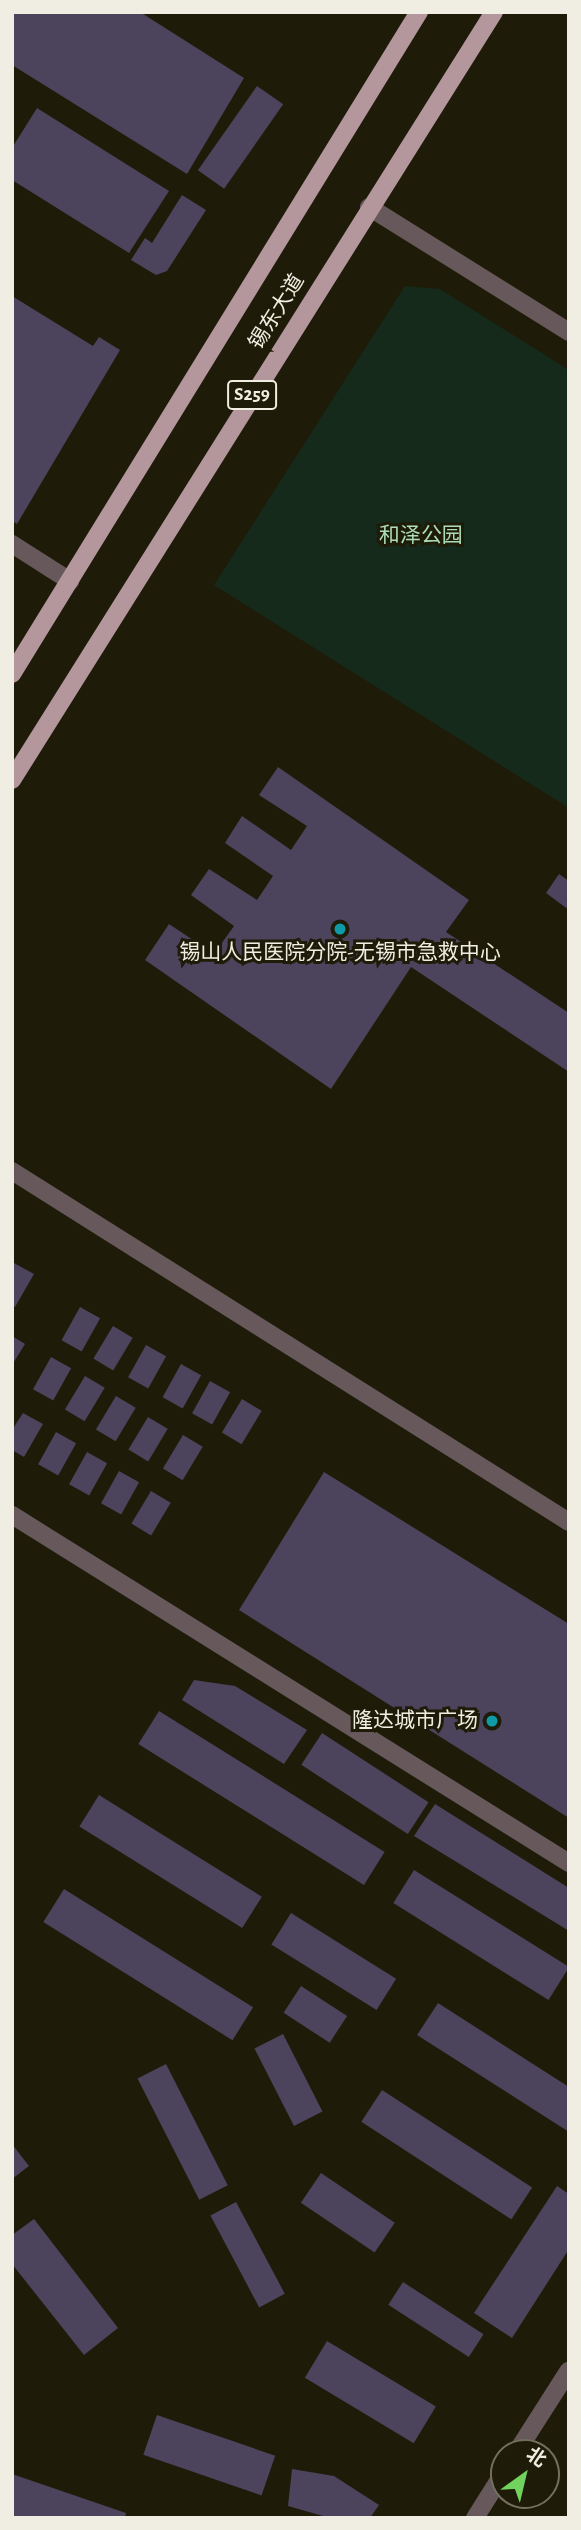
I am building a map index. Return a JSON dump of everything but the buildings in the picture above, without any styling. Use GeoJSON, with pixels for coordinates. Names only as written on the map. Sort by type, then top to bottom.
{"type":"FeatureCollection","features":[{"type":"Feature","properties":{"kind":"main road","name":"锡东大道"},"geometry":{"type":"LineString","coordinates":[[12,674],[419,12]]}},
{"type":"Feature","properties":{"kind":"main road","name":"锡东大道"},"geometry":{"type":"LineString","coordinates":[[12,780],[369,206],[494,12]]}},
{"type":"Feature","properties":{"kind":"street"},"geometry":{"type":"LineString","coordinates":[[369,206],[569,332]]}},
{"type":"Feature","properties":{"kind":"street"},"geometry":{"type":"LineString","coordinates":[[12,544],[70,581]]}},
{"type":"Feature","properties":{"kind":"street"},"geometry":{"type":"LineString","coordinates":[[12,1171],[569,1522]]}},
{"type":"Feature","properties":{"kind":"street"},"geometry":{"type":"LineString","coordinates":[[12,1515],[569,1863]]}},
{"type":"Feature","properties":{"kind":"street"},"geometry":{"type":"LineString","coordinates":[[525,2439],[569,2370]]}},
{"type":"Feature","properties":{"kind":"street"},"geometry":{"type":"LineString","coordinates":[[475,2518],[490,2494]]}},
{"type":"Feature","properties":{"kind":"green space","name":"和泽公园"},"geometry":{"type":"Polygon","coordinates":[[[405,286],[440,289],[569,370],[569,808],[214,585],[405,286]]]}},
{"type":"Feature","properties":{"kind":"place","name":"锡山人民医院分院-无锡市急救中心"},"geometry":{"type":"Point","coordinates":[340,929]}},
{"type":"Feature","properties":{"kind":"place","name":"隆达城市广场"},"geometry":{"type":"Point","coordinates":[492,1721]}}]}
